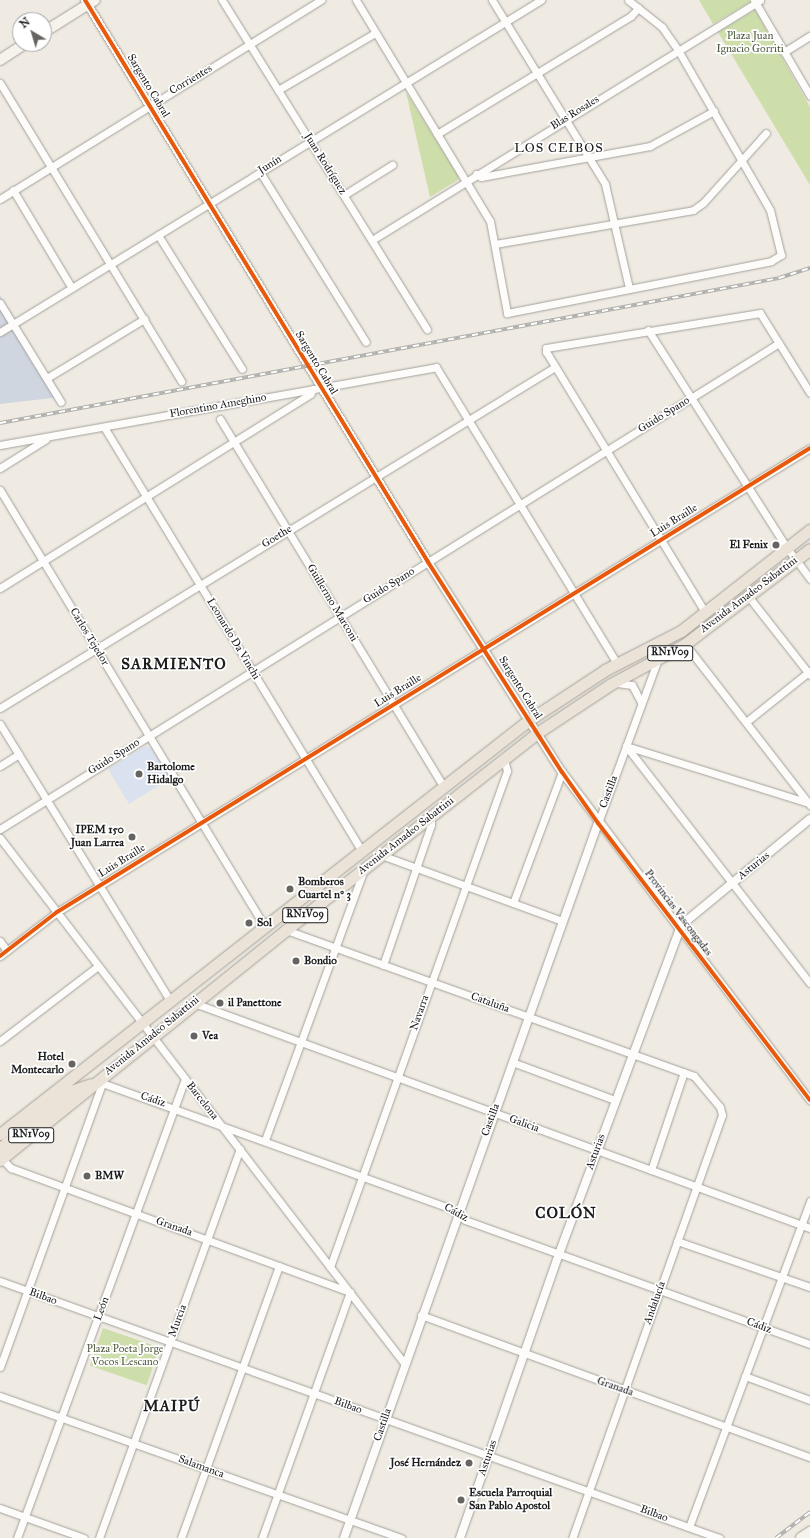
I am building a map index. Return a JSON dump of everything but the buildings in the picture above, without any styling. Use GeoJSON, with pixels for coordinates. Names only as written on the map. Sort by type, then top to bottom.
{"type":"FeatureCollection","features":[{"type":"Feature","properties":{"kind":"main road"},"geometry":{"type":"LineString","coordinates":[[52,27],[89,2]]}},
{"type":"Feature","properties":{"kind":"main road"},"geometry":{"type":"LineString","coordinates":[[0,60],[12,52]]}},
{"type":"Feature","properties":{"kind":"main road","name":"Avenida Amadeo Sabattini"},"geometry":{"type":"LineString","coordinates":[[0,1134],[141,1022],[362,852],[529,720],[617,664],[670,638],[810,530]]}},
{"type":"Feature","properties":{"kind":"main road","name":"Avenida Amadeo Sabattini"},"geometry":{"type":"LineString","coordinates":[[98,1082],[194,1003],[537,733],[611,684],[685,644],[810,549]]}},
{"type":"Feature","properties":{"kind":"main road"},"geometry":{"type":"LineString","coordinates":[[1,1156],[71,1091],[83,1085],[98,1082]]}},
{"type":"Feature","properties":{"kind":"main road"},"geometry":{"type":"LineString","coordinates":[[801,1538],[810,1532]]}},
{"type":"Feature","properties":{"kind":"street","name":"Juan Rodríguez"},"geometry":{"type":"LineString","coordinates":[[222,0],[427,329]]}},
{"type":"Feature","properties":{"kind":"street","name":"Corrientes"},"geometry":{"type":"LineString","coordinates":[[0,198],[321,0]]}},
{"type":"Feature","properties":{"kind":"street"},"geometry":{"type":"LineString","coordinates":[[356,0],[490,221],[507,313],[771,261],[781,255],[774,219],[678,50],[662,27],[628,0]]}},
{"type":"Feature","properties":{"kind":"street"},"geometry":{"type":"LineString","coordinates":[[492,0],[590,158],[609,192],[629,288]]}},
{"type":"Feature","properties":{"kind":"street","name":"Junín"},"geometry":{"type":"LineString","coordinates":[[0,332],[310,140],[541,0]]}},
{"type":"Feature","properties":{"kind":"street"},"geometry":{"type":"LineString","coordinates":[[756,1],[810,96]]}},
{"type":"Feature","properties":{"kind":"street","name":"Blas Rosales"},"geometry":{"type":"LineString","coordinates":[[372,240],[466,180],[756,1]]}},
{"type":"Feature","properties":{"kind":"street","name":"Sargento Cabral"},"geometry":{"type":"LineString","coordinates":[[89,2],[316,388],[376,477],[428,562],[537,733]]}},
{"type":"Feature","properties":{"kind":"street"},"geometry":{"type":"LineString","coordinates":[[437,134],[536,72],[631,16],[638,8]]}},
{"type":"Feature","properties":{"kind":"street"},"geometry":{"type":"LineString","coordinates":[[278,90],[375,32]]}},
{"type":"Feature","properties":{"kind":"street"},"geometry":{"type":"LineString","coordinates":[[784,52],[810,36]]}},
{"type":"Feature","properties":{"kind":"street"},"geometry":{"type":"LineString","coordinates":[[0,83],[181,380]]}},
{"type":"Feature","properties":{"kind":"street"},"geometry":{"type":"LineString","coordinates":[[476,174],[481,177],[590,158],[657,144],[714,111]]}},
{"type":"Feature","properties":{"kind":"street"},"geometry":{"type":"LineString","coordinates":[[495,244],[698,207],[742,161],[766,133]]}},
{"type":"Feature","properties":{"kind":"street"},"geometry":{"type":"LineString","coordinates":[[344,195],[392,165]]}},
{"type":"Feature","properties":{"kind":"street"},"geometry":{"type":"LineString","coordinates":[[260,172],[366,342]]}},
{"type":"Feature","properties":{"kind":"street"},"geometry":{"type":"LineString","coordinates":[[13,190],[72,288]]}},
{"type":"Feature","properties":{"kind":"street"},"geometry":{"type":"LineString","coordinates":[[158,235],[242,369]]}},
{"type":"Feature","properties":{"kind":"street"},"geometry":{"type":"LineString","coordinates":[[0,303],[61,402]]}},
{"type":"Feature","properties":{"kind":"street"},"geometry":{"type":"LineString","coordinates":[[705,612],[555,367],[546,352],[546,348],[760,312],[810,393]]}},
{"type":"Feature","properties":{"kind":"street"},"geometry":{"type":"LineString","coordinates":[[47,378],[144,319]]}},
{"type":"Feature","properties":{"kind":"street"},"geometry":{"type":"LineString","coordinates":[[648,330],[747,487],[787,548],[810,579]]}},
{"type":"Feature","properties":{"kind":"street","name":"Guido Spano"},"geometry":{"type":"LineString","coordinates":[[0,829],[779,343]]}},
{"type":"Feature","properties":{"kind":"street","name":"Goethe"},"geometry":{"type":"LineString","coordinates":[[0,708],[555,367]]}},
{"type":"Feature","properties":{"kind":"street","name":"Florentino Ameghino"},"geometry":{"type":"LineString","coordinates":[[0,445],[436,368],[467,420]]}},
{"type":"Feature","properties":{"kind":"street"},"geometry":{"type":"LineString","coordinates":[[0,588],[310,394],[316,388]]}},
{"type":"Feature","properties":{"kind":"street","name":"Guillermo Marconi"},"geometry":{"type":"LineString","coordinates":[[220,419],[444,788]]}},
{"type":"Feature","properties":{"kind":"street"},"geometry":{"type":"LineString","coordinates":[[467,420],[617,664]]}},
{"type":"Feature","properties":{"kind":"street","name":"Leonardo Da Vinchi"},"geometry":{"type":"LineString","coordinates":[[104,427],[362,852]]}},
{"type":"Feature","properties":{"kind":"street"},"geometry":{"type":"LineString","coordinates":[[0,468],[49,437]]}},
{"type":"Feature","properties":{"kind":"street","name":"Luis Braille"},"geometry":{"type":"LineString","coordinates":[[0,956],[57,912],[100,885],[810,448]]}},
{"type":"Feature","properties":{"kind":"street","name":"Carlos Tejedor"},"geometry":{"type":"LineString","coordinates":[[0,490],[265,927]]}},
{"type":"Feature","properties":{"kind":"street"},"geometry":{"type":"LineString","coordinates":[[746,722],[809,673],[748,596]]}},
{"type":"Feature","properties":{"kind":"street"},"geometry":{"type":"LineString","coordinates":[[685,644],[809,804]]}},
{"type":"Feature","properties":{"kind":"street","name":"Castilla"},"geometry":{"type":"LineString","coordinates":[[344,1538],[457,1214],[658,659]]}},
{"type":"Feature","properties":{"kind":"street"},"geometry":{"type":"LineString","coordinates":[[611,684],[624,682],[632,684],[642,702]]}},
{"type":"Feature","properties":{"kind":"street"},"geometry":{"type":"LineString","coordinates":[[0,724],[170,1000]]}},
{"type":"Feature","properties":{"kind":"street","name":"Provincias Vascongadas"},"geometry":{"type":"LineString","coordinates":[[537,733],[562,772],[598,822],[810,1100]]}},
{"type":"Feature","properties":{"kind":"street"},"geometry":{"type":"LineString","coordinates":[[626,746],[809,804]]}},
{"type":"Feature","properties":{"kind":"street"},"geometry":{"type":"LineString","coordinates":[[626,746],[810,983]]}},
{"type":"Feature","properties":{"kind":"street"},"geometry":{"type":"LineString","coordinates":[[0,766],[19,754]]}},
{"type":"Feature","properties":{"kind":"street","name":"Navarra"},"geometry":{"type":"LineString","coordinates":[[330,1267],[507,771],[504,759]]}},
{"type":"Feature","properties":{"kind":"street"},"geometry":{"type":"LineString","coordinates":[[513,903],[562,772]]}},
{"type":"Feature","properties":{"kind":"street"},"geometry":{"type":"LineString","coordinates":[[383,965],[431,825],[431,817]]}},
{"type":"Feature","properties":{"kind":"street","name":"Asturias"},"geometry":{"type":"LineString","coordinates":[[460,1538],[559,1254],[632,1054],[680,929],[733,882],[810,819]]}},
{"type":"Feature","properties":{"kind":"street","name":"Barcelona"},"geometry":{"type":"LineString","coordinates":[[0,838],[404,1363]]}},
{"type":"Feature","properties":{"kind":"street"},"geometry":{"type":"LineString","coordinates":[[382,855],[562,921]]}},
{"type":"Feature","properties":{"kind":"street"},"geometry":{"type":"LineString","coordinates":[[265,1140],[364,869]]}},
{"type":"Feature","properties":{"kind":"street","name":"Cataluña"},"geometry":{"type":"LineString","coordinates":[[286,930],[694,1076]]}},
{"type":"Feature","properties":{"kind":"street"},"geometry":{"type":"LineString","coordinates":[[0,941],[7,950]]}},
{"type":"Feature","properties":{"kind":"street"},"geometry":{"type":"LineString","coordinates":[[0,1041],[98,966]]}},
{"type":"Feature","properties":{"kind":"street","name":"Galicia"},"geometry":{"type":"LineString","coordinates":[[194,1003],[810,1228]]}},
{"type":"Feature","properties":{"kind":"street"},"geometry":{"type":"LineString","coordinates":[[512,1062],[615,1100]]}},
{"type":"Feature","properties":{"kind":"street"},"geometry":{"type":"LineString","coordinates":[[651,1170],[684,1072]]}},
{"type":"Feature","properties":{"kind":"street","name":"Andalucía"},"geometry":{"type":"LineString","coordinates":[[572,1538],[722,1115],[717,1102],[694,1076]]}},
{"type":"Feature","properties":{"kind":"street","name":"León"},"geometry":{"type":"LineString","coordinates":[[17,1538],[26,1518],[63,1418],[185,1079]]}},
{"type":"Feature","properties":{"kind":"street"},"geometry":{"type":"LineString","coordinates":[[0,1367],[63,1188],[98,1082]]}},
{"type":"Feature","properties":{"kind":"street","name":"Cádiz"},"geometry":{"type":"LineString","coordinates":[[98,1082],[175,1107],[265,1140],[449,1208],[465,1220],[810,1344]]}},
{"type":"Feature","properties":{"kind":"street","name":"Murcia"},"geometry":{"type":"LineString","coordinates":[[99,1538],[240,1150]]}},
{"type":"Feature","properties":{"kind":"street","name":"Granada"},"geometry":{"type":"LineString","coordinates":[[1,1156],[11,1168],[350,1292]]}},
{"type":"Feature","properties":{"kind":"street"},"geometry":{"type":"LineString","coordinates":[[689,1527],[800,1224],[810,1201]]}},
{"type":"Feature","properties":{"kind":"street"},"geometry":{"type":"LineString","coordinates":[[677,1241],[810,1287]]}},
{"type":"Feature","properties":{"kind":"street"},"geometry":{"type":"LineString","coordinates":[[181,1538],[279,1266]]}},
{"type":"Feature","properties":{"kind":"street","name":"Bilbao"},"geometry":{"type":"LineString","coordinates":[[0,1281],[720,1538]]}},
{"type":"Feature","properties":{"kind":"street"},"geometry":{"type":"LineString","coordinates":[[262,1538],[312,1393],[350,1292]]}},
{"type":"Feature","properties":{"kind":"street","name":"Granada"},"geometry":{"type":"LineString","coordinates":[[421,1315],[524,1355],[810,1457]]}},
{"type":"Feature","properties":{"kind":"street"},"geometry":{"type":"LineString","coordinates":[[745,1376],[810,1400]]}},
{"type":"Feature","properties":{"kind":"street","name":"Salamanca"},"geometry":{"type":"LineString","coordinates":[[0,1396],[206,1468],[350,1521],[402,1538]]}},
{"type":"Feature","properties":{"kind":"street"},"geometry":{"type":"LineString","coordinates":[[0,1508],[84,1538]]}},
{"type":"Feature","properties":{"kind":"shaded area"},"geometry":{"type":"Polygon","coordinates":[[[0,295],[61,397],[0,404],[0,295]]]}},
{"type":"Feature","properties":{"kind":"shaded area","name":"Bartolome Hidalgo"},"geometry":{"type":"Polygon","coordinates":[[[145,746],[151,748],[171,778],[129,804],[108,769],[145,746]]]}},
{"type":"Feature","properties":{"kind":"green space"},"geometry":{"type":"Polygon","coordinates":[[[699,0],[749,0],[750,2],[713,24],[699,0]]]}},
{"type":"Feature","properties":{"kind":"green space","name":"Plaza Juan Ignacio Gorriti"},"geometry":{"type":"Polygon","coordinates":[[[755,10],[810,107],[810,185],[718,32],[755,10]]]}},
{"type":"Feature","properties":{"kind":"green space"},"geometry":{"type":"Polygon","coordinates":[[[406,92],[459,177],[458,180],[430,197],[406,92]]]}},
{"type":"Feature","properties":{"kind":"green space","name":"Plaza Poeta Jorge Vocos Lescano"},"geometry":{"type":"Polygon","coordinates":[[[103,1328],[160,1348],[147,1385],[90,1366],[103,1328]]]}},
{"type":"Feature","properties":{"kind":"railway"},"geometry":{"type":"LineString","coordinates":[[0,423],[779,278],[810,268]]}},
{"type":"Feature","properties":{"kind":"railway"},"geometry":{"type":"LineString","coordinates":[[776,1538],[810,1512]]}},
{"type":"Feature","properties":{"kind":"cycle path"},"geometry":{"type":"LineString","coordinates":[[85,0],[428,562],[562,772],[598,823],[810,1100]]}},
{"type":"Feature","properties":{"kind":"cycle path"},"geometry":{"type":"LineString","coordinates":[[0,956],[57,912],[810,448]]}},
{"type":"Feature","properties":{"kind":"place","name":"El Fenix"},"geometry":{"type":"Point","coordinates":[776,545]}},
{"type":"Feature","properties":{"kind":"place","name":"Bartolome Hidalgo"},"geometry":{"type":"Point","coordinates":[139,774]}},
{"type":"Feature","properties":{"kind":"place","name":"IPEM 150 Juan Larrea"},"geometry":{"type":"Point","coordinates":[132,837]}},
{"type":"Feature","properties":{"kind":"place","name":"Bomberos Cuartel nº 3"},"geometry":{"type":"Point","coordinates":[290,889]}},
{"type":"Feature","properties":{"kind":"place","name":"Sol"},"geometry":{"type":"Point","coordinates":[249,923]}},
{"type":"Feature","properties":{"kind":"place","name":"Bondio"},"geometry":{"type":"Point","coordinates":[296,961]}},
{"type":"Feature","properties":{"kind":"place","name":"il Panettone"},"geometry":{"type":"Point","coordinates":[220,1003]}},
{"type":"Feature","properties":{"kind":"place","name":"Vea"},"geometry":{"type":"Point","coordinates":[194,1036]}},
{"type":"Feature","properties":{"kind":"place","name":"Hotel Montecarlo"},"geometry":{"type":"Point","coordinates":[72,1064]}},
{"type":"Feature","properties":{"kind":"place","name":"BMW"},"geometry":{"type":"Point","coordinates":[87,1176]}},
{"type":"Feature","properties":{"kind":"place","name":"José Hernández"},"geometry":{"type":"Point","coordinates":[469,1463]}},
{"type":"Feature","properties":{"kind":"place","name":"Escuela Parroquial San Pablo Apostol"},"geometry":{"type":"Point","coordinates":[461,1500]}},
{"type":"Feature","properties":{"kind":"district","name":"LOS CEIBOS"},"geometry":{"type":"Point","coordinates":[559,148]}},
{"type":"Feature","properties":{"kind":"district","name":"SARMIENTO"},"geometry":{"type":"Point","coordinates":[174,665]}},
{"type":"Feature","properties":{"kind":"district","name":"COLÓN"},"geometry":{"type":"Point","coordinates":[566,1214]}},
{"type":"Feature","properties":{"kind":"district","name":"MAIPÚ"},"geometry":{"type":"Point","coordinates":[172,1407]}}]}
